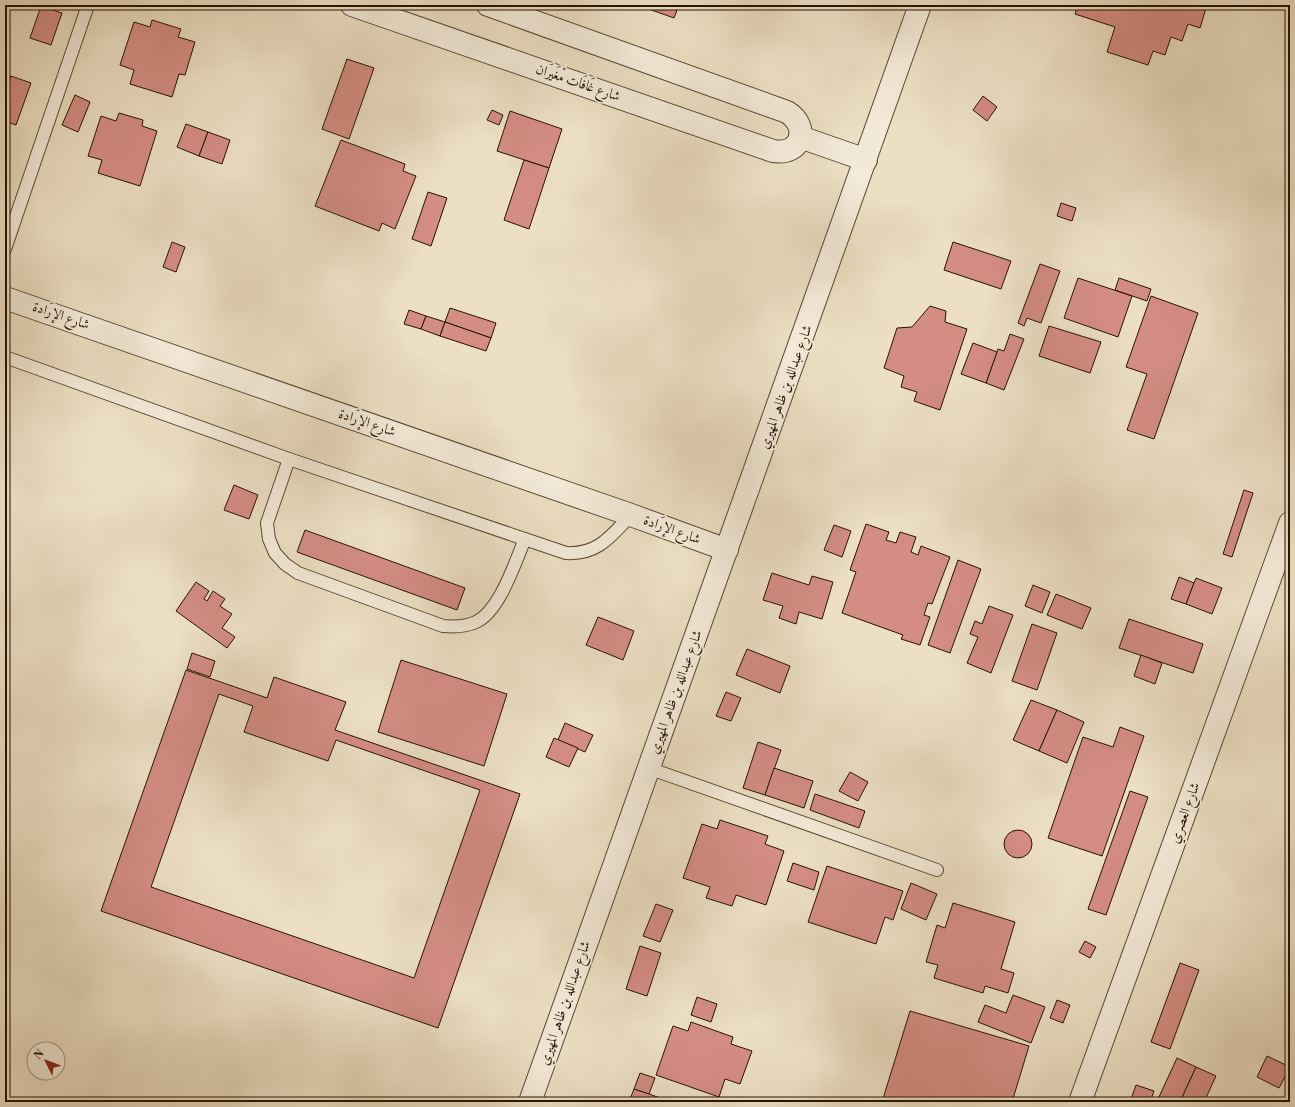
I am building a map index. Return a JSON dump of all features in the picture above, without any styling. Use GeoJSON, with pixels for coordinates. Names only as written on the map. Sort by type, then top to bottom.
{"type":"FeatureCollection","features":[{"type":"Feature","properties":{"kind":"street","name":"شارع غَافَات مْغَيرَان"},"geometry":{"type":"LineString","coordinates":[[352,5],[773,150],[781,152],[790,150],[796,145],[800,137]]}},
{"type":"Feature","properties":{"kind":"street"},"geometry":{"type":"LineString","coordinates":[[488,5],[787,112],[796,117],[801,126],[800,137],[866,160]]}},
{"type":"Feature","properties":{"kind":"street","name":"شارع عبدالله بن ظاهر المهيري"},"geometry":{"type":"LineString","coordinates":[[530,1102],[920,5]]}},
{"type":"Feature","properties":{"kind":"street","name":"شارع الإرَادة"},"geometry":{"type":"LineString","coordinates":[[5,298],[631,515],[727,550]]}},
{"type":"Feature","properties":{"kind":"street","name":"شارع العصري"},"geometry":{"type":"LineString","coordinates":[[1080,1102],[1290,524]]}},
{"type":"Feature","properties":{"kind":"lane"},"geometry":{"type":"LineString","coordinates":[[5,249],[88,5]]}},
{"type":"Feature","properties":{"kind":"lane"},"geometry":{"type":"LineString","coordinates":[[5,357],[289,459],[566,553],[577,554],[589,551],[608,538],[631,515]]}},
{"type":"Feature","properties":{"kind":"lane"},"geometry":{"type":"LineString","coordinates":[[289,459],[267,523],[269,539],[275,553],[285,564],[298,572],[443,626],[465,626],[477,622],[490,611],[499,596],[525,539]]}},
{"type":"Feature","properties":{"kind":"lane","name":"شارع عبدالله بن ظاهر المهيري"},"geometry":{"type":"LineString","coordinates":[[648,768],[937,870]]}},
{"type":"Feature","properties":{"kind":"building"},"geometry":{"type":"Polygon","coordinates":[[[647,5],[679,5],[674,18],[646,8],[647,5]]]}},
{"type":"Feature","properties":{"kind":"building"},"geometry":{"type":"Polygon","coordinates":[[[1078,5],[1195,5],[1206,8],[1200,28],[1188,24],[1182,41],[1171,37],[1165,55],[1153,51],[1148,65],[1107,52],[1115,27],[1075,14],[1078,5]]]}},
{"type":"Feature","properties":{"kind":"building"},"geometry":{"type":"Polygon","coordinates":[[[41,6],[62,13],[51,45],[30,38],[41,6]]]}},
{"type":"Feature","properties":{"kind":"building"},"geometry":{"type":"Polygon","coordinates":[[[152,20],[181,29],[178,37],[195,42],[185,75],[179,74],[172,97],[130,84],[134,70],[120,65],[134,22],[150,27],[152,20]]]}},
{"type":"Feature","properties":{"kind":"building"},"geometry":{"type":"Polygon","coordinates":[[[347,59],[374,68],[349,139],[322,129],[347,59]]]}},
{"type":"Feature","properties":{"kind":"building"},"geometry":{"type":"Polygon","coordinates":[[[11,76],[31,83],[16,125],[5,121],[5,93],[11,76]]]}},
{"type":"Feature","properties":{"kind":"building"},"geometry":{"type":"Polygon","coordinates":[[[75,95],[90,102],[78,132],[62,125],[75,95]]]}},
{"type":"Feature","properties":{"kind":"building"},"geometry":{"type":"Polygon","coordinates":[[[983,96],[997,107],[987,121],[973,110],[983,96]]]}},
{"type":"Feature","properties":{"kind":"building"},"geometry":{"type":"Polygon","coordinates":[[[492,110],[503,115],[499,125],[487,120],[492,110]]]}},
{"type":"Feature","properties":{"kind":"building"},"geometry":{"type":"Polygon","coordinates":[[[510,111],[562,129],[549,168],[497,151],[510,111]]]}},
{"type":"Feature","properties":{"kind":"building"},"geometry":{"type":"Polygon","coordinates":[[[119,113],[143,120],[142,126],[157,131],[140,186],[98,173],[102,160],[88,156],[101,116],[116,121],[119,113]]]}},
{"type":"Feature","properties":{"kind":"building"},"geometry":{"type":"Polygon","coordinates":[[[186,124],[208,132],[199,156],[177,147],[186,124]]]}},
{"type":"Feature","properties":{"kind":"building"},"geometry":{"type":"Polygon","coordinates":[[[208,132],[230,140],[222,164],[199,156],[208,132]]]}},
{"type":"Feature","properties":{"kind":"building"},"geometry":{"type":"Polygon","coordinates":[[[341,140],[405,164],[403,171],[416,176],[395,229],[382,223],[379,231],[315,206],[341,140]]]}},
{"type":"Feature","properties":{"kind":"building"},"geometry":{"type":"Polygon","coordinates":[[[524,160],[549,168],[529,229],[504,220],[524,160]]]}},
{"type":"Feature","properties":{"kind":"building"},"geometry":{"type":"Polygon","coordinates":[[[428,192],[447,198],[431,246],[412,239],[428,192]]]}},
{"type":"Feature","properties":{"kind":"building"},"geometry":{"type":"Polygon","coordinates":[[[1061,203],[1076,208],[1072,221],[1057,216],[1061,203]]]}},
{"type":"Feature","properties":{"kind":"building"},"geometry":{"type":"Polygon","coordinates":[[[172,242],[185,247],[176,272],[163,267],[172,242]]]}},
{"type":"Feature","properties":{"kind":"building"},"geometry":{"type":"Polygon","coordinates":[[[953,242],[1011,261],[1001,289],[944,270],[953,242]]]}},
{"type":"Feature","properties":{"kind":"building"},"geometry":{"type":"Polygon","coordinates":[[[1040,264],[1060,271],[1041,323],[1027,318],[1024,326],[1018,323],[1040,264]]]}},
{"type":"Feature","properties":{"kind":"building"},"geometry":{"type":"Polygon","coordinates":[[[1078,278],[1132,296],[1118,337],[1064,318],[1078,278]]]}},
{"type":"Feature","properties":{"kind":"building"},"geometry":{"type":"Polygon","coordinates":[[[1119,278],[1151,289],[1147,301],[1115,290],[1119,278]]]}},
{"type":"Feature","properties":{"kind":"building"},"geometry":{"type":"Polygon","coordinates":[[[1151,296],[1198,313],[1154,439],[1127,430],[1147,374],[1126,367],[1151,296]]]}},
{"type":"Feature","properties":{"kind":"building"},"geometry":{"type":"Polygon","coordinates":[[[930,306],[946,311],[945,322],[967,329],[940,410],[914,401],[917,392],[901,387],[904,376],[884,368],[897,328],[912,327],[930,306]]]}},
{"type":"Feature","properties":{"kind":"building"},"geometry":{"type":"Polygon","coordinates":[[[450,308],[496,323],[491,338],[445,322],[450,308]]]}},
{"type":"Feature","properties":{"kind":"building"},"geometry":{"type":"Polygon","coordinates":[[[409,310],[426,316],[421,329],[404,324],[409,310]]]}},
{"type":"Feature","properties":{"kind":"building"},"geometry":{"type":"Polygon","coordinates":[[[426,316],[445,322],[440,336],[421,329],[426,316]]]}},
{"type":"Feature","properties":{"kind":"building"},"geometry":{"type":"Polygon","coordinates":[[[445,322],[491,338],[486,351],[440,336],[445,322]]]}},
{"type":"Feature","properties":{"kind":"building"},"geometry":{"type":"Polygon","coordinates":[[[1049,326],[1101,342],[1090,373],[1039,356],[1049,326]]]}},
{"type":"Feature","properties":{"kind":"building"},"geometry":{"type":"Polygon","coordinates":[[[1010,334],[1024,339],[1004,390],[986,383],[998,349],[1004,351],[1010,334]]]}},
{"type":"Feature","properties":{"kind":"building"},"geometry":{"type":"Polygon","coordinates":[[[973,343],[997,352],[986,383],[961,374],[973,343]]]}},
{"type":"Feature","properties":{"kind":"building"},"geometry":{"type":"Polygon","coordinates":[[[234,485],[258,495],[249,519],[224,510],[234,485]]]}},
{"type":"Feature","properties":{"kind":"building"},"geometry":{"type":"Polygon","coordinates":[[[1244,490],[1253,493],[1232,557],[1223,554],[1244,490]]]}},
{"type":"Feature","properties":{"kind":"building"},"geometry":{"type":"Polygon","coordinates":[[[866,524],[889,532],[886,540],[896,543],[900,532],[916,537],[911,552],[918,555],[921,546],[950,557],[932,604],[928,603],[924,615],[930,617],[920,645],[901,639],[903,635],[842,613],[856,572],[850,570],[866,524]]]}},
{"type":"Feature","properties":{"kind":"building"},"geometry":{"type":"Polygon","coordinates":[[[834,525],[851,531],[842,557],[824,550],[834,525]]]}},
{"type":"Feature","properties":{"kind":"building"},"geometry":{"type":"Polygon","coordinates":[[[305,530],[465,588],[457,610],[297,552],[305,530]]]}},
{"type":"Feature","properties":{"kind":"building"},"geometry":{"type":"Polygon","coordinates":[[[958,560],[981,569],[950,653],[928,645],[958,560]]]}},
{"type":"Feature","properties":{"kind":"building"},"geometry":{"type":"Polygon","coordinates":[[[772,573],[809,585],[812,576],[833,582],[822,619],[799,612],[796,624],[779,618],[783,606],[763,600],[772,573]]]}},
{"type":"Feature","properties":{"kind":"building"},"geometry":{"type":"Polygon","coordinates":[[[1179,577],[1194,583],[1186,604],[1171,599],[1179,577]]]}},
{"type":"Feature","properties":{"kind":"building"},"geometry":{"type":"Polygon","coordinates":[[[1196,578],[1222,588],[1212,614],[1186,604],[1196,578]]]}},
{"type":"Feature","properties":{"kind":"building"},"geometry":{"type":"Polygon","coordinates":[[[196,582],[209,591],[204,599],[207,601],[213,591],[225,599],[220,606],[232,614],[222,628],[235,637],[227,648],[176,611],[196,582]]]}},
{"type":"Feature","properties":{"kind":"building"},"geometry":{"type":"Polygon","coordinates":[[[1033,585],[1050,592],[1042,613],[1025,606],[1033,585]]]}},
{"type":"Feature","properties":{"kind":"building"},"geometry":{"type":"Polygon","coordinates":[[[1056,594],[1091,608],[1082,629],[1047,615],[1056,594]]]}},
{"type":"Feature","properties":{"kind":"building"},"geometry":{"type":"Polygon","coordinates":[[[989,606],[1013,615],[991,673],[967,663],[978,637],[970,634],[975,621],[982,624],[989,606]]]}},
{"type":"Feature","properties":{"kind":"building"},"geometry":{"type":"Polygon","coordinates":[[[598,617],[634,631],[623,660],[586,645],[598,617]]]}},
{"type":"Feature","properties":{"kind":"building"},"geometry":{"type":"Polygon","coordinates":[[[1129,619],[1203,644],[1193,673],[1119,648],[1129,619]]]}},
{"type":"Feature","properties":{"kind":"building"},"geometry":{"type":"Polygon","coordinates":[[[1032,624],[1057,633],[1037,690],[1012,681],[1032,624]]]}},
{"type":"Feature","properties":{"kind":"building"},"geometry":{"type":"Polygon","coordinates":[[[747,649],[790,666],[780,693],[736,675],[747,649]]]}},
{"type":"Feature","properties":{"kind":"building"},"geometry":{"type":"Polygon","coordinates":[[[192,653],[215,661],[210,677],[187,669],[192,653]]]}},
{"type":"Feature","properties":{"kind":"building"},"geometry":{"type":"Polygon","coordinates":[[[1141,655],[1162,663],[1155,684],[1134,676],[1141,655]]]}},
{"type":"Feature","properties":{"kind":"building"},"geometry":{"type":"Polygon","coordinates":[[[401,660],[507,694],[484,766],[378,732],[401,660]]]}},
{"type":"Feature","properties":{"kind":"building"},"geometry":{"type":"Polygon","coordinates":[[[186,670],[267,698],[274,677],[346,702],[335,730],[520,794],[438,1028],[101,911],[186,670]],[[219,694],[151,887],[414,978],[480,790],[336,740],[328,761],[244,732],[253,706],[219,694]]]}},
{"type":"Feature","properties":{"kind":"building"},"geometry":{"type":"Polygon","coordinates":[[[726,692],[741,698],[731,721],[716,716],[726,692]]]}},
{"type":"Feature","properties":{"kind":"building"},"geometry":{"type":"Polygon","coordinates":[[[1031,700],[1057,710],[1039,751],[1013,740],[1031,700]]]}},
{"type":"Feature","properties":{"kind":"building"},"geometry":{"type":"Polygon","coordinates":[[[1057,710],[1084,722],[1067,763],[1039,751],[1057,710]]]}},
{"type":"Feature","properties":{"kind":"building"},"geometry":{"type":"Polygon","coordinates":[[[565,723],[593,735],[585,752],[558,740],[565,723]]]}},
{"type":"Feature","properties":{"kind":"building"},"geometry":{"type":"Polygon","coordinates":[[[1120,727],[1144,736],[1102,856],[1048,838],[1083,737],[1113,747],[1120,727]]]}},
{"type":"Feature","properties":{"kind":"building"},"geometry":{"type":"Polygon","coordinates":[[[554,738],[578,748],[569,767],[546,757],[554,738]]]}},
{"type":"Feature","properties":{"kind":"building"},"geometry":{"type":"Polygon","coordinates":[[[758,742],[781,750],[765,795],[743,788],[758,742]]]}},
{"type":"Feature","properties":{"kind":"building"},"geometry":{"type":"Polygon","coordinates":[[[774,768],[813,781],[804,808],[765,795],[774,768]]]}},
{"type":"Feature","properties":{"kind":"building"},"geometry":{"type":"Polygon","coordinates":[[[850,772],[868,782],[858,801],[839,791],[850,772]]]}},
{"type":"Feature","properties":{"kind":"building"},"geometry":{"type":"Polygon","coordinates":[[[1130,791],[1148,797],[1106,915],[1088,909],[1130,791]]]}},
{"type":"Feature","properties":{"kind":"building"},"geometry":{"type":"Polygon","coordinates":[[[815,794],[865,811],[859,828],[810,810],[815,794]]]}},
{"type":"Feature","properties":{"kind":"building"},"geometry":{"type":"Polygon","coordinates":[[[720,820],[768,836],[765,844],[784,851],[766,905],[736,895],[732,906],[706,898],[710,887],[683,878],[702,824],[717,829],[720,820]]]}},
{"type":"Feature","properties":{"kind":"building"},"geometry":{"type":"Polygon","coordinates":[[[1018,830],[1028,834],[1032,844],[1028,854],[1018,858],[1008,854],[1004,844],[1008,834],[1018,830]]]}},
{"type":"Feature","properties":{"kind":"building"},"geometry":{"type":"Polygon","coordinates":[[[793,863],[819,872],[814,890],[787,881],[793,863]]]}},
{"type":"Feature","properties":{"kind":"building"},"geometry":{"type":"Polygon","coordinates":[[[827,866],[903,891],[893,920],[885,917],[876,944],[808,922],[827,866]]]}},
{"type":"Feature","properties":{"kind":"building"},"geometry":{"type":"Polygon","coordinates":[[[911,883],[937,894],[926,920],[901,909],[911,883]]]}},
{"type":"Feature","properties":{"kind":"building"},"geometry":{"type":"Polygon","coordinates":[[[953,903],[1015,922],[1001,969],[1014,973],[1008,993],[985,986],[983,993],[934,978],[938,965],[926,962],[937,925],[945,928],[953,903]]]}},
{"type":"Feature","properties":{"kind":"building"},"geometry":{"type":"Polygon","coordinates":[[[656,904],[673,910],[660,942],[643,936],[656,904]]]}},
{"type":"Feature","properties":{"kind":"building"},"geometry":{"type":"Polygon","coordinates":[[[1085,941],[1096,947],[1090,958],[1079,952],[1085,941]]]}},
{"type":"Feature","properties":{"kind":"building"},"geometry":{"type":"Polygon","coordinates":[[[640,946],[661,953],[647,996],[626,989],[640,946]]]}},
{"type":"Feature","properties":{"kind":"building"},"geometry":{"type":"Polygon","coordinates":[[[1180,963],[1199,970],[1170,1049],[1151,1042],[1180,963]]]}},
{"type":"Feature","properties":{"kind":"building"},"geometry":{"type":"Polygon","coordinates":[[[1013,995],[1045,1007],[1031,1043],[978,1022],[985,1005],[1006,1013],[1013,995]]]}},
{"type":"Feature","properties":{"kind":"building"},"geometry":{"type":"Polygon","coordinates":[[[697,997],[717,1004],[711,1022],[691,1015],[697,997]]]}},
{"type":"Feature","properties":{"kind":"building"},"geometry":{"type":"Polygon","coordinates":[[[1057,1000],[1070,1005],[1063,1023],[1050,1018],[1057,1000]]]}},
{"type":"Feature","properties":{"kind":"building"},"geometry":{"type":"Polygon","coordinates":[[[910,1011],[1029,1046],[1012,1102],[882,1102],[910,1011]]]}},
{"type":"Feature","properties":{"kind":"building"},"geometry":{"type":"Polygon","coordinates":[[[691,1022],[733,1037],[731,1044],[752,1051],[740,1084],[725,1079],[719,1097],[656,1075],[673,1026],[688,1031],[691,1022]]]}},
{"type":"Feature","properties":{"kind":"building"},"geometry":{"type":"Polygon","coordinates":[[[1267,1056],[1290,1067],[1279,1088],[1257,1077],[1267,1056]]]}},
{"type":"Feature","properties":{"kind":"building"},"geometry":{"type":"Polygon","coordinates":[[[1177,1058],[1196,1067],[1180,1102],[1171,1102],[1159,1097],[1177,1058]]]}},
{"type":"Feature","properties":{"kind":"building"},"geometry":{"type":"Polygon","coordinates":[[[1196,1067],[1216,1076],[1204,1102],[1180,1102],[1196,1067]]]}},
{"type":"Feature","properties":{"kind":"building"},"geometry":{"type":"Polygon","coordinates":[[[640,1073],[655,1078],[649,1094],[634,1089],[640,1073]]]}},
{"type":"Feature","properties":{"kind":"building"},"geometry":{"type":"Polygon","coordinates":[[[1136,1085],[1154,1091],[1150,1102],[1130,1102],[1136,1085]]]}},
{"type":"Feature","properties":{"kind":"building"},"geometry":{"type":"Polygon","coordinates":[[[634,1089],[649,1094],[671,1102],[629,1102],[634,1089]]]}}]}
